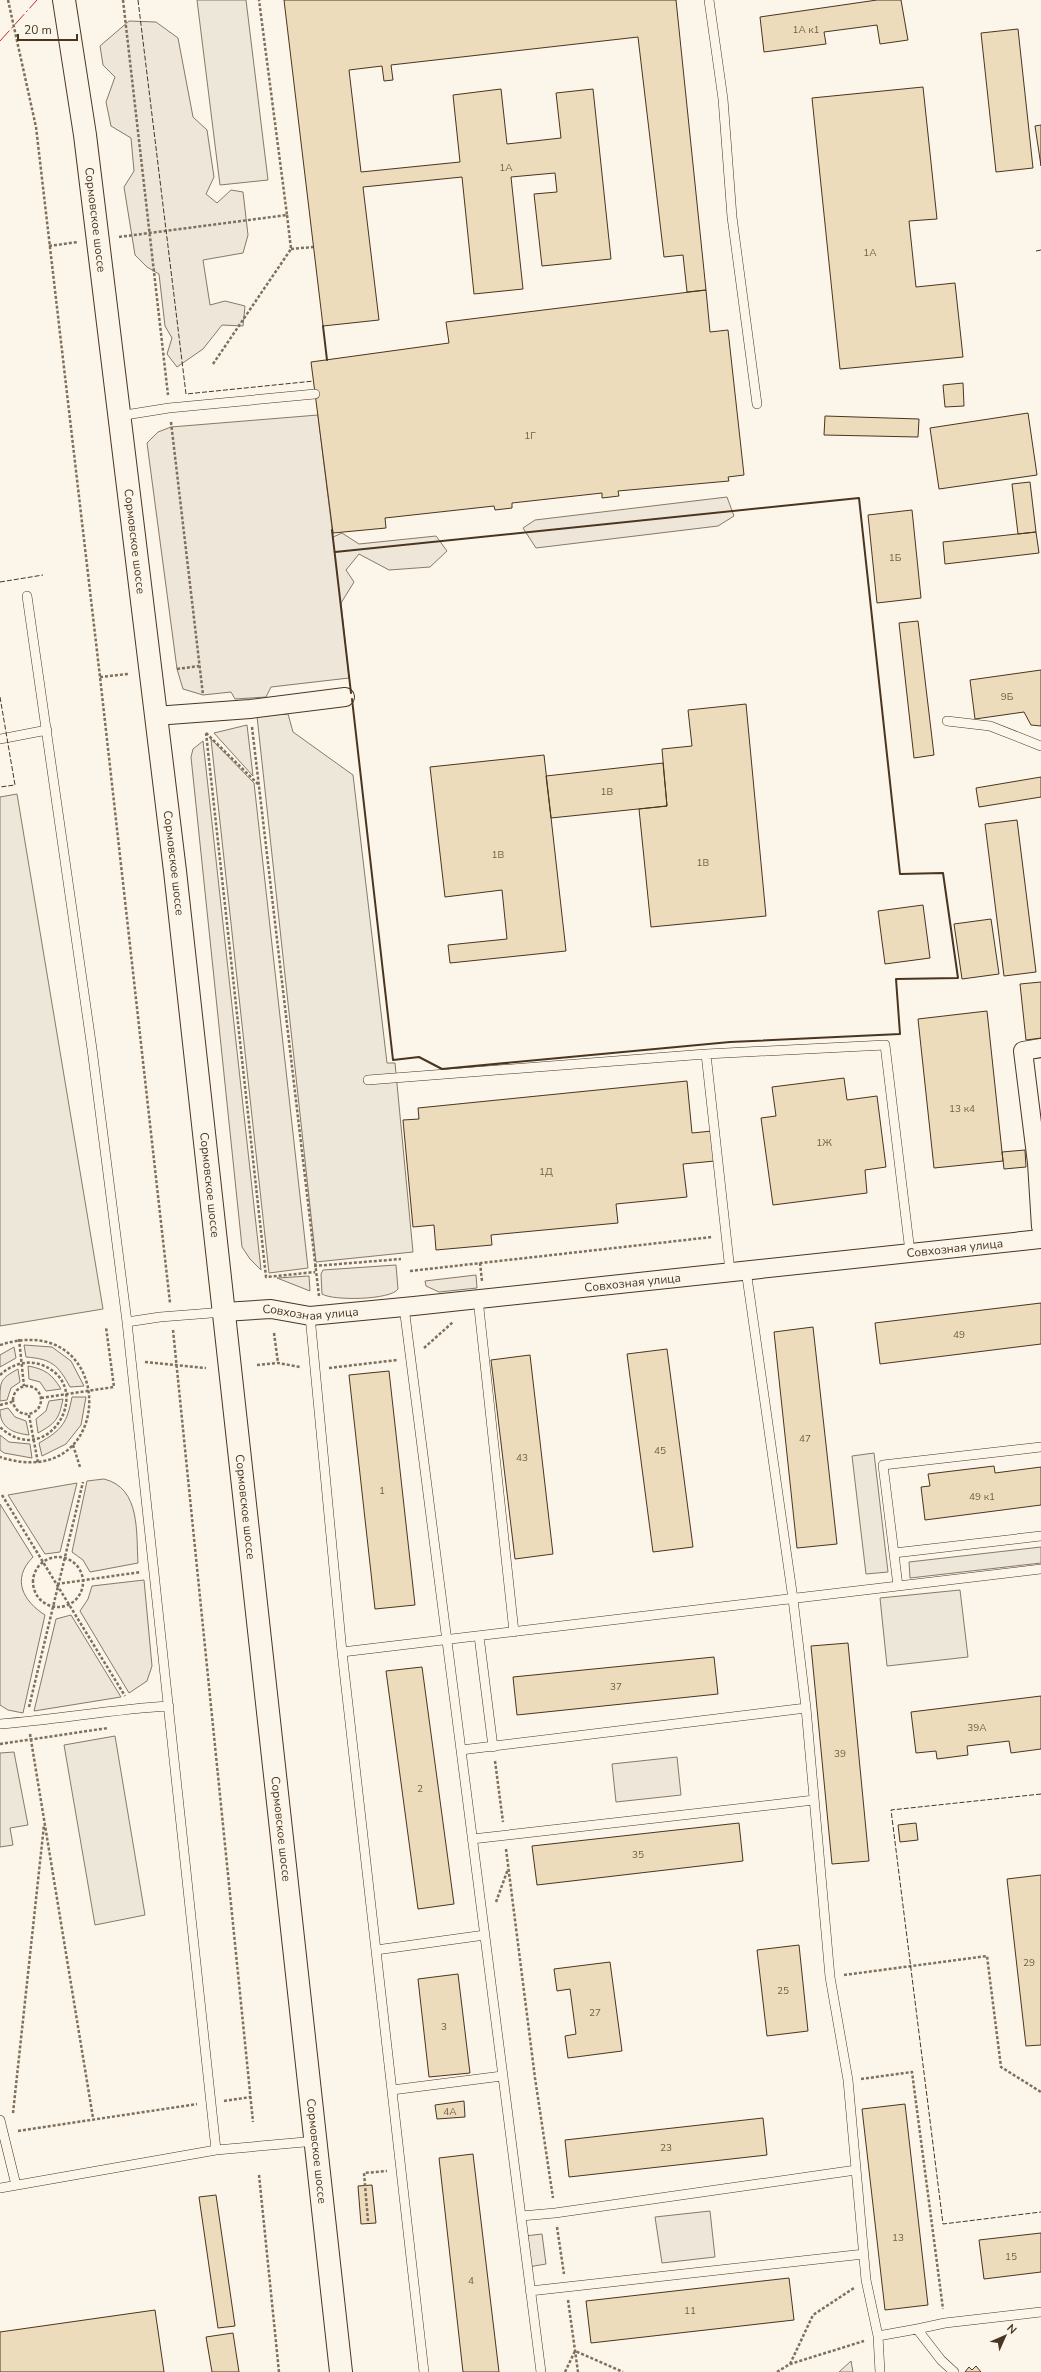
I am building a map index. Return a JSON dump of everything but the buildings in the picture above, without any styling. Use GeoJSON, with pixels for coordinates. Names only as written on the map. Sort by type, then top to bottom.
{"type":"FeatureCollection","features":[{"type":"Feature","properties":{"kind":"main road","name":"Сормовское шоссе"},"geometry":{"type":"LineString","coordinates":[[64,0],[85,135],[176,879],[341,2372]]}},
{"type":"Feature","properties":{"kind":"street"},"geometry":{"type":"LineString","coordinates":[[155,716],[250,709],[345,697]]}},
{"type":"Feature","properties":{"kind":"street"},"geometry":{"type":"LineString","coordinates":[[1041,1048],[1023,1051],[1037,1163],[1041,1227]]}},
{"type":"Feature","properties":{"kind":"street","name":"Совхозная улица"},"geometry":{"type":"LineString","coordinates":[[224,1312],[271,1309],[316,1315],[404,1307],[480,1293],[738,1271],[1041,1239]]}},
{"type":"Feature","properties":{"kind":"lane"},"geometry":{"type":"LineString","coordinates":[[709,0],[723,99],[732,217],[757,404]]}},
{"type":"Feature","properties":{"kind":"lane"},"geometry":{"type":"LineString","coordinates":[[119,416],[169,408],[315,394]]}},
{"type":"Feature","properties":{"kind":"lane"},"geometry":{"type":"LineString","coordinates":[[27,596],[91,1042],[127,1322],[216,2150]]}},
{"type":"Feature","properties":{"kind":"lane"},"geometry":{"type":"LineString","coordinates":[[947,721],[990,726],[1041,746]]}},
{"type":"Feature","properties":{"kind":"lane"},"geometry":{"type":"LineString","coordinates":[[0,739],[47,730]]}},
{"type":"Feature","properties":{"kind":"lane"},"geometry":{"type":"LineString","coordinates":[[368,1080],[706,1054],[885,1045],[910,1252]]}},
{"type":"Feature","properties":{"kind":"lane"},"geometry":{"type":"LineString","coordinates":[[706,1054],[727,1235],[738,1271],[792,1599],[806,1708],[830,1977],[848,2080],[866,2280],[878,2336],[880,2372]]}},
{"type":"Feature","properties":{"kind":"lane"},"geometry":{"type":"LineString","coordinates":[[480,1293],[514,1632]]}},
{"type":"Feature","properties":{"kind":"lane"},"geometry":{"type":"LineString","coordinates":[[404,1307],[541,2372]]}},
{"type":"Feature","properties":{"kind":"lane"},"geometry":{"type":"LineString","coordinates":[[127,1322],[171,1316],[224,1312]]}},
{"type":"Feature","properties":{"kind":"lane"},"geometry":{"type":"LineString","coordinates":[[316,1315],[315,1369],[342,1652],[392,2090],[399,2170],[424,2372]]}},
{"type":"Feature","properties":{"kind":"lane"},"geometry":{"type":"LineString","coordinates":[[898,1586],[883,1466],[1041,1447]]}},
{"type":"Feature","properties":{"kind":"lane"},"geometry":{"type":"LineString","coordinates":[[894,1553],[1041,1536]]}},
{"type":"Feature","properties":{"kind":"lane"},"geometry":{"type":"LineString","coordinates":[[342,1652],[1041,1569]]}},
{"type":"Feature","properties":{"kind":"lane"},"geometry":{"type":"LineString","coordinates":[[479,1636],[493,1747]]}},
{"type":"Feature","properties":{"kind":"lane"},"geometry":{"type":"LineString","coordinates":[[0,1724],[86,1716],[128,1708],[169,1706]]}},
{"type":"Feature","properties":{"kind":"lane"},"geometry":{"type":"LineString","coordinates":[[461,1750],[806,1708]]}},
{"type":"Feature","properties":{"kind":"lane"},"geometry":{"type":"LineString","coordinates":[[472,1839],[814,1800]]}},
{"type":"Feature","properties":{"kind":"lane"},"geometry":{"type":"LineString","coordinates":[[376,1950],[484,1935]]}},
{"type":"Feature","properties":{"kind":"lane"},"geometry":{"type":"LineString","coordinates":[[392,2090],[502,2076]]}},
{"type":"Feature","properties":{"kind":"lane"},"geometry":{"type":"LineString","coordinates":[[0,2120],[7,2133],[16,2185]]}},
{"type":"Feature","properties":{"kind":"lane"},"geometry":{"type":"LineString","coordinates":[[0,2188],[216,2150],[316,2141]]}},
{"type":"Feature","properties":{"kind":"lane"},"geometry":{"type":"LineString","coordinates":[[521,2216],[555,2214],[856,2170]]}},
{"type":"Feature","properties":{"kind":"lane"},"geometry":{"type":"LineString","coordinates":[[530,2291],[864,2254]]}},
{"type":"Feature","properties":{"kind":"lane"},"geometry":{"type":"LineString","coordinates":[[878,2336],[945,2323],[1041,2312]]}},
{"type":"Feature","properties":{"kind":"lane"},"geometry":{"type":"LineString","coordinates":[[917,2329],[941,2360],[954,2372]]}},
{"type":"Feature","properties":{"kind":"path"},"geometry":{"type":"LineString","coordinates":[[8,0],[36,127],[100,677],[171,1316],[253,2122]]}},
{"type":"Feature","properties":{"kind":"path"},"geometry":{"type":"LineString","coordinates":[[123,0],[148,234],[203,695]]}},
{"type":"Feature","properties":{"kind":"path"},"geometry":{"type":"LineString","coordinates":[[213,364],[291,249],[259,0]]}},
{"type":"Feature","properties":{"kind":"path"},"geometry":{"type":"LineString","coordinates":[[148,234],[287,215]]}},
{"type":"Feature","properties":{"kind":"path"},"geometry":{"type":"LineString","coordinates":[[291,249],[313,247]]}},
{"type":"Feature","properties":{"kind":"path"},"geometry":{"type":"LineString","coordinates":[[177,669],[199,666]]}},
{"type":"Feature","properties":{"kind":"path"},"geometry":{"type":"LineString","coordinates":[[100,677],[128,674]]}},
{"type":"Feature","properties":{"kind":"path"},"geometry":{"type":"LineString","coordinates":[[250,709],[315,1272],[316,1315]]}},
{"type":"Feature","properties":{"kind":"path"},"geometry":{"type":"LineString","coordinates":[[259,786],[206,733],[266,1277],[315,1272]]}},
{"type":"Feature","properties":{"kind":"path"},"geometry":{"type":"LineString","coordinates":[[410,1271],[727,1235]]}},
{"type":"Feature","properties":{"kind":"path"},"geometry":{"type":"LineString","coordinates":[[314,1266],[401,1259]]}},
{"type":"Feature","properties":{"kind":"path"},"geometry":{"type":"LineString","coordinates":[[257,1365],[278,1363],[315,1369],[411,1360],[480,1293],[480,1264]]}},
{"type":"Feature","properties":{"kind":"path"},"geometry":{"type":"LineString","coordinates":[[41,1398],[114,1387],[106,1326]]}},
{"type":"Feature","properties":{"kind":"path"},"geometry":{"type":"LineString","coordinates":[[274,1333],[278,1363]]}},
{"type":"Feature","properties":{"kind":"path"},"geometry":{"type":"LineString","coordinates":[[0,1345],[19,1339],[38,1339],[56,1345],[72,1356],[84,1372],[90,1390],[90,1410],[84,1429],[73,1445],[57,1457],[38,1463],[18,1463],[0,1457]]}},
{"type":"Feature","properties":{"kind":"path"},"geometry":{"type":"LineString","coordinates":[[19,1339],[24,1386]]}},
{"type":"Feature","properties":{"kind":"path"},"geometry":{"type":"LineString","coordinates":[[143,1362],[206,1368]]}},
{"type":"Feature","properties":{"kind":"path"},"geometry":{"type":"LineString","coordinates":[[0,1375],[10,1367],[22,1363],[34,1363],[45,1366],[55,1373],[62,1382],[66,1394],[67,1406],[63,1418],[56,1428],[46,1436],[34,1439],[21,1439],[10,1435],[0,1427]]}},
{"type":"Feature","properties":{"kind":"path"},"geometry":{"type":"LineString","coordinates":[[111,1363],[116,1363]]}},
{"type":"Feature","properties":{"kind":"path"},"geometry":{"type":"LineString","coordinates":[[24,1386],[37,1390],[41,1398],[37,1410],[29,1415],[20,1413],[12,1402],[16,1390],[24,1386]]}},
{"type":"Feature","properties":{"kind":"path"},"geometry":{"type":"LineString","coordinates":[[0,1405],[12,1402]]}},
{"type":"Feature","properties":{"kind":"path"},"geometry":{"type":"LineString","coordinates":[[29,1415],[38,1463]]}},
{"type":"Feature","properties":{"kind":"path"},"geometry":{"type":"LineString","coordinates":[[73,1445],[80,1467]]}},
{"type":"Feature","properties":{"kind":"path"},"geometry":{"type":"LineString","coordinates":[[29,1711],[57,1584],[83,1482]]}},
{"type":"Feature","properties":{"kind":"path"},"geometry":{"type":"LineString","coordinates":[[2,1495],[126,1697]]}},
{"type":"Feature","properties":{"kind":"path"},"geometry":{"type":"LineString","coordinates":[[64,1557],[78,1566],[84,1580],[80,1595],[69,1605],[52,1607],[38,1598],[33,1583],[37,1567],[43,1561],[50,1558],[64,1557]]}},
{"type":"Feature","properties":{"kind":"path"},"geometry":{"type":"LineString","coordinates":[[57,1584],[153,1570]]}},
{"type":"Feature","properties":{"kind":"path"},"geometry":{"type":"LineString","coordinates":[[0,1744],[110,1728]]}},
{"type":"Feature","properties":{"kind":"path"},"geometry":{"type":"LineString","coordinates":[[30,1734],[93,2118]]}},
{"type":"Feature","properties":{"kind":"path"},"geometry":{"type":"LineString","coordinates":[[493,1747],[535,2078],[578,2372]]}},
{"type":"Feature","properties":{"kind":"path"},"geometry":{"type":"LineString","coordinates":[[45,1821],[7,2133],[93,2118],[202,2103]]}},
{"type":"Feature","properties":{"kind":"path"},"geometry":{"type":"LineString","coordinates":[[830,1977],[987,1956],[1001,2067],[1041,2092]]}},
{"type":"Feature","properties":{"kind":"path"},"geometry":{"type":"LineString","coordinates":[[848,2080],[912,2072],[945,2323]]}},
{"type":"Feature","properties":{"kind":"path"},"geometry":{"type":"LineString","coordinates":[[224,2101],[251,2097]]}},
{"type":"Feature","properties":{"kind":"path"},"geometry":{"type":"LineString","coordinates":[[368,2221],[364,2173],[399,2170]]}},
{"type":"Feature","properties":{"kind":"path"},"geometry":{"type":"LineString","coordinates":[[259,2175],[279,2372]]}},
{"type":"Feature","properties":{"kind":"path"},"geometry":{"type":"LineString","coordinates":[[790,2364],[813,2315],[866,2280]]}},
{"type":"Feature","properties":{"kind":"path"},"geometry":{"type":"LineString","coordinates":[[777,2372],[790,2364],[878,2336]]}},
{"type":"Feature","properties":{"kind":"path"},"geometry":{"type":"LineString","coordinates":[[565,2372],[575,2351]]}},
{"type":"Feature","properties":{"kind":"path"},"geometry":{"type":"LineString","coordinates":[[575,2351],[623,2372]]}},
{"type":"Feature","properties":{"kind":"shaded area"},"geometry":{"type":"Polygon","coordinates":[[[197,0],[246,0],[268,180],[220,185],[197,0]]]}},
{"type":"Feature","properties":{"kind":"shaded area"},"geometry":{"type":"Polygon","coordinates":[[[129,21],[156,22],[178,38],[193,117],[207,130],[214,177],[206,194],[217,203],[231,190],[243,192],[248,235],[243,253],[203,260],[210,305],[225,301],[245,306],[243,326],[222,325],[203,349],[177,367],[167,354],[172,338],[165,326],[159,274],[147,267],[135,255],[124,187],[134,171],[131,138],[111,126],[106,102],[115,77],[103,65],[100,46],[129,21]]]}},
{"type":"Feature","properties":{"kind":"shaded area"},"geometry":{"type":"Polygon","coordinates":[[[318,415],[333,537],[342,533],[359,544],[436,536],[447,551],[430,567],[389,570],[359,554],[346,570],[354,582],[341,603],[349,678],[271,687],[266,697],[235,699],[231,692],[203,695],[183,689],[177,669],[147,443],[158,432],[171,427],[318,415]]]}},
{"type":"Feature","properties":{"kind":"shaded area"},"geometry":{"type":"Polygon","coordinates":[[[727,497],[734,516],[718,526],[536,548],[523,528],[535,520],[727,497]]]}},
{"type":"Feature","properties":{"kind":"shaded area"},"geometry":{"type":"Polygon","coordinates":[[[288,714],[293,732],[353,775],[387,1063],[395,1063],[413,1252],[316,1262],[257,716],[288,714]]]}},
{"type":"Feature","properties":{"kind":"shaded area"},"geometry":{"type":"Polygon","coordinates":[[[247,725],[253,776],[214,733],[247,725]]]}},
{"type":"Feature","properties":{"kind":"shaded area"},"geometry":{"type":"Polygon","coordinates":[[[211,739],[254,783],[308,1268],[269,1273],[211,739]]]}},
{"type":"Feature","properties":{"kind":"shaded area"},"geometry":{"type":"Polygon","coordinates":[[[203,741],[261,1270],[250,1259],[242,1247],[191,757],[193,749],[203,741]]]}},
{"type":"Feature","properties":{"kind":"shaded area"},"geometry":{"type":"Polygon","coordinates":[[[17,794],[103,1309],[0,1326],[0,797],[17,794]]]}},
{"type":"Feature","properties":{"kind":"shaded area"},"geometry":{"type":"Polygon","coordinates":[[[396,1265],[398,1289],[393,1293],[362,1298],[338,1298],[322,1294],[321,1274],[323,1270],[396,1265]]]}},
{"type":"Feature","properties":{"kind":"shaded area"},"geometry":{"type":"Polygon","coordinates":[[[476,1275],[477,1288],[439,1292],[426,1286],[425,1281],[476,1275]]]}},
{"type":"Feature","properties":{"kind":"shaded area"},"geometry":{"type":"Polygon","coordinates":[[[309,1276],[310,1291],[277,1278],[309,1276]]]}},
{"type":"Feature","properties":{"kind":"shaded area"},"geometry":{"type":"Polygon","coordinates":[[[24,1345],[52,1347],[71,1361],[84,1386],[70,1387],[62,1373],[53,1364],[42,1359],[26,1357],[24,1345]]]}},
{"type":"Feature","properties":{"kind":"shaded area"},"geometry":{"type":"Polygon","coordinates":[[[14,1347],[16,1358],[0,1367],[0,1355],[14,1347]]]}},
{"type":"Feature","properties":{"kind":"shaded area"},"geometry":{"type":"Polygon","coordinates":[[[28,1366],[48,1373],[61,1389],[46,1391],[40,1382],[29,1379],[28,1366]]]}},
{"type":"Feature","properties":{"kind":"shaded area"},"geometry":{"type":"Polygon","coordinates":[[[18,1369],[20,1382],[11,1388],[7,1400],[0,1401],[2,1381],[18,1369]]]}},
{"type":"Feature","properties":{"kind":"shaded area"},"geometry":{"type":"Polygon","coordinates":[[[72,1397],[86,1397],[81,1425],[66,1444],[42,1456],[39,1443],[53,1434],[62,1425],[68,1413],[72,1397]]]}},
{"type":"Feature","properties":{"kind":"shaded area"},"geometry":{"type":"Polygon","coordinates":[[[63,1399],[56,1420],[38,1433],[36,1419],[46,1411],[49,1401],[63,1399]]]}},
{"type":"Feature","properties":{"kind":"shaded area"},"geometry":{"type":"Polygon","coordinates":[[[8,1408],[15,1417],[26,1421],[29,1435],[13,1431],[5,1425],[2,1421],[0,1410],[8,1408]]]}},
{"type":"Feature","properties":{"kind":"shaded area"},"geometry":{"type":"Polygon","coordinates":[[[0,1435],[9,1442],[30,1444],[32,1458],[4,1453],[0,1450],[0,1435]]]}},
{"type":"Feature","properties":{"kind":"shaded area"},"geometry":{"type":"Polygon","coordinates":[[[874,1453],[888,1572],[866,1574],[852,1456],[874,1453]]]}},
{"type":"Feature","properties":{"kind":"shaded area"},"geometry":{"type":"Polygon","coordinates":[[[104,1479],[116,1484],[125,1492],[130,1502],[134,1513],[136,1526],[138,1563],[90,1572],[83,1560],[72,1552],[87,1481],[104,1479]]]}},
{"type":"Feature","properties":{"kind":"shaded area"},"geometry":{"type":"Polygon","coordinates":[[[77,1483],[60,1552],[45,1554],[8,1495],[77,1483]]]}},
{"type":"Feature","properties":{"kind":"shaded area"},"geometry":{"type":"Polygon","coordinates":[[[0,1504],[33,1557],[26,1565],[22,1573],[22,1589],[31,1603],[45,1615],[23,1713],[8,1710],[0,1705],[0,1504]]]}},
{"type":"Feature","properties":{"kind":"shaded area"},"geometry":{"type":"Polygon","coordinates":[[[1041,1547],[1041,1563],[910,1578],[909,1562],[1041,1547]]]}},
{"type":"Feature","properties":{"kind":"shaded area"},"geometry":{"type":"Polygon","coordinates":[[[144,1580],[152,1666],[147,1681],[129,1693],[80,1611],[88,1599],[92,1586],[144,1580]]]}},
{"type":"Feature","properties":{"kind":"shaded area"},"geometry":{"type":"Polygon","coordinates":[[[960,1590],[968,1657],[887,1666],[880,1598],[960,1590]]]}},
{"type":"Feature","properties":{"kind":"shaded area"},"geometry":{"type":"Polygon","coordinates":[[[71,1615],[121,1697],[34,1711],[56,1619],[71,1615]]]}},
{"type":"Feature","properties":{"kind":"shaded area"},"geometry":{"type":"Polygon","coordinates":[[[115,1736],[145,1915],[95,1925],[64,1745],[115,1736]]]}},
{"type":"Feature","properties":{"kind":"shaded area"},"geometry":{"type":"Polygon","coordinates":[[[14,1752],[28,1825],[10,1828],[13,1845],[0,1847],[0,1753],[14,1752]]]}},
{"type":"Feature","properties":{"kind":"shaded area"},"geometry":{"type":"Polygon","coordinates":[[[677,1757],[681,1795],[616,1802],[612,1764],[677,1757]]]}},
{"type":"Feature","properties":{"kind":"shaded area"},"geometry":{"type":"Polygon","coordinates":[[[710,2211],[715,2257],[662,2263],[655,2217],[710,2211]]]}},
{"type":"Feature","properties":{"kind":"shaded area"},"geometry":{"type":"Polygon","coordinates":[[[542,2234],[546,2264],[528,2267],[525,2236],[542,2234]]]}},
{"type":"Feature","properties":{"kind":"shaded area"},"geometry":{"type":"Polygon","coordinates":[[[851,2361],[853,2372],[839,2372],[851,2361]]]}},
{"type":"Feature","properties":{"kind":"fence"},"geometry":{"type":"LineString","coordinates":[[138,0],[186,394],[314,381]]}},
{"type":"Feature","properties":{"kind":"fence"},"geometry":{"type":"LineString","coordinates":[[1036,251],[1041,250]]}},
{"type":"Feature","properties":{"kind":"fence"},"geometry":{"type":"LineString","coordinates":[[0,582],[43,575]]}},
{"type":"Feature","properties":{"kind":"fence"},"geometry":{"type":"LineString","coordinates":[[0,697],[15,785],[0,787]]}},
{"type":"Feature","properties":{"kind":"fence"},"geometry":{"type":"LineString","coordinates":[[1041,1794],[891,1810],[943,2224],[1041,2212]]}},
{"type":"Feature","properties":{"kind":"wall"},"geometry":{"type":"LineString","coordinates":[[323,326],[327,360]]}},
{"type":"Feature","properties":{"kind":"wall"},"geometry":{"type":"LineString","coordinates":[[335,552],[859,498],[900,874],[943,873],[958,978],[896,979],[900,1034],[730,1042],[442,1069],[419,1057],[393,1060],[352,699]]}},
{"type":"Feature","properties":{"kind":"wall"},"geometry":{"type":"LineString","coordinates":[[332,530],[351,693]]}},
{"type":"Feature","properties":{"kind":"power"},"geometry":{"type":"LineString","coordinates":[[0,41],[37,0]]}}]}
